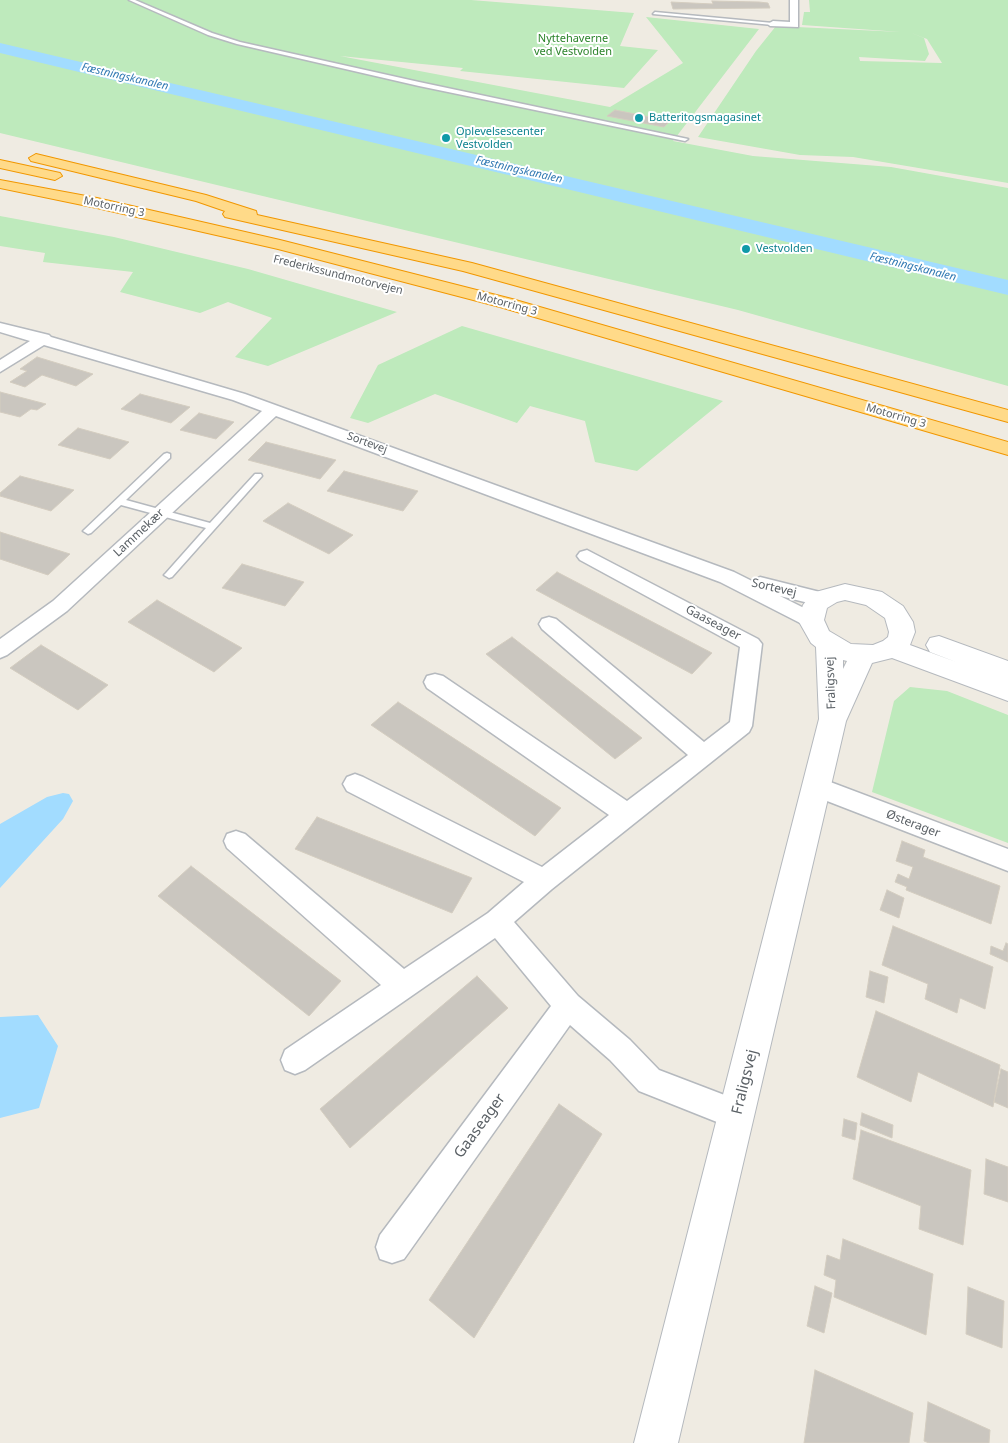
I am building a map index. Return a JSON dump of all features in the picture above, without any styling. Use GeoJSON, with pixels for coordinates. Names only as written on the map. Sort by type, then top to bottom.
{"type":"FeatureCollection","features":[{"type":"Feature","properties":{"kind":"highway"},"geometry":{"type":"LineString","coordinates":[[0,150],[201,198],[290,227]]}},
{"type":"Feature","properties":{"kind":"highway"},"geometry":{"type":"LineString","coordinates":[[0,164],[290,227]]}},
{"type":"Feature","properties":{"kind":"highway","name":"Motorring 3"},"geometry":{"type":"LineString","coordinates":[[0,184],[97,203],[280,245],[506,303],[1008,449]]}},
{"type":"Feature","properties":{"kind":"highway"},"geometry":{"type":"LineString","coordinates":[[0,200],[80,217]]}},
{"type":"Feature","properties":{"kind":"highway","name":"Frederikssundmotorvejen"},"geometry":{"type":"LineString","coordinates":[[119,225],[265,257],[497,317],[676,352]]}},
{"type":"Feature","properties":{"kind":"highway","name":"Motorring 3"},"geometry":{"type":"LineString","coordinates":[[290,227],[466,267],[1008,416]]}},
{"type":"Feature","properties":{"kind":"street"},"geometry":{"type":"LineString","coordinates":[[773,24],[795,25],[794,0]]}},
{"type":"Feature","properties":{"kind":"street","name":"Sortevej"},"geometry":{"type":"LineString","coordinates":[[0,327],[44,338],[239,396],[816,609]]}},
{"type":"Feature","properties":{"kind":"street"},"geometry":{"type":"LineString","coordinates":[[0,367],[44,338]]}},
{"type":"Feature","properties":{"kind":"street","name":"Lammekær"},"geometry":{"type":"LineString","coordinates":[[0,650],[60,606],[274,409]]}},
{"type":"Feature","properties":{"kind":"street","name":"Gaaseager"},"geometry":{"type":"LineString","coordinates":[[295,1060],[497,921],[543,881],[741,726],[751,644],[587,556]]}},
{"type":"Feature","properties":{"kind":"street"},"geometry":{"type":"LineString","coordinates":[[897,640],[900,622],[894,612],[872,598],[845,592],[816,609],[820,637],[840,650],[863,655],[874,654],[897,640],[1008,671]]}},
{"type":"Feature","properties":{"kind":"street"},"geometry":{"type":"LineString","coordinates":[[549,624],[704,755]]}},
{"type":"Feature","properties":{"kind":"street"},"geometry":{"type":"LineString","coordinates":[[897,640],[1008,691]]}},
{"type":"Feature","properties":{"kind":"street","name":"Fraligsvej"},"geometry":{"type":"LineString","coordinates":[[830,644],[832,721]]}},
{"type":"Feature","properties":{"kind":"street","name":"Fraligsvej"},"geometry":{"type":"LineString","coordinates":[[656,1443],[818,787],[832,721],[863,655]]}},
{"type":"Feature","properties":{"kind":"street"},"geometry":{"type":"LineString","coordinates":[[434,682],[628,816]]}},
{"type":"Feature","properties":{"kind":"street"},"geometry":{"type":"LineString","coordinates":[[355,784],[527,870],[543,881]]}},
{"type":"Feature","properties":{"kind":"street","name":"Østerager"},"geometry":{"type":"LineString","coordinates":[[818,787],[1008,860]]}},
{"type":"Feature","properties":{"kind":"street"},"geometry":{"type":"LineString","coordinates":[[236,842],[402,986]]}},
{"type":"Feature","properties":{"kind":"street"},"geometry":{"type":"LineString","coordinates":[[497,921],[568,1005],[620,1050],[649,1081],[737,1115]]}},
{"type":"Feature","properties":{"kind":"street","name":"Gaaseager"},"geometry":{"type":"LineString","coordinates":[[392,1247],[568,1005]]}},
{"type":"Feature","properties":{"kind":"lane"},"geometry":{"type":"LineString","coordinates":[[131,0],[210,34],[239,43],[419,84],[685,139]]}},
{"type":"Feature","properties":{"kind":"lane"},"geometry":{"type":"LineString","coordinates":[[655,13],[773,24]]}},
{"type":"Feature","properties":{"kind":"lane"},"geometry":{"type":"LineString","coordinates":[[88,530],[167,456]]}},
{"type":"Feature","properties":{"kind":"lane"},"geometry":{"type":"LineString","coordinates":[[168,575],[258,476]]}},
{"type":"Feature","properties":{"kind":"lane"},"geometry":{"type":"LineString","coordinates":[[119,501],[212,527]]}},
{"type":"Feature","properties":{"kind":"green space","name":"Vestvolden"},"geometry":{"type":"Polygon","coordinates":[[[0,0],[471,0],[634,13],[620,46],[658,50],[624,88],[460,71],[463,68],[340,56],[610,107],[683,63],[646,17],[759,29],[673,141],[753,156],[891,167],[1008,188],[1008,386],[738,310],[0,133],[0,0]]]}},
{"type":"Feature","properties":{"kind":"green space"},"geometry":{"type":"Polygon","coordinates":[[[809,0],[1008,0],[1008,183],[853,157],[800,155],[698,137],[756,51],[776,26],[901,32],[802,25],[804,12],[810,12],[809,0]],[[909,32],[924,38],[929,54],[925,61],[859,57],[860,61],[942,63],[927,39],[909,32]]]}},
{"type":"Feature","properties":{"kind":"green space"},"geometry":{"type":"Polygon","coordinates":[[[0,216],[114,237],[248,269],[397,312],[268,366],[235,357],[272,318],[228,302],[200,313],[120,292],[133,272],[43,262],[45,253],[0,246],[0,216]]]}},
{"type":"Feature","properties":{"kind":"green space"},"geometry":{"type":"Polygon","coordinates":[[[462,326],[723,401],[637,471],[595,462],[585,421],[530,406],[517,423],[435,394],[368,423],[350,418],[378,365],[462,326]]]}},
{"type":"Feature","properties":{"kind":"green space"},"geometry":{"type":"Polygon","coordinates":[[[910,687],[947,691],[1008,715],[1008,843],[872,792],[894,701],[910,687]]]}},
{"type":"Feature","properties":{"kind":"water","name":"Fæstningskanalen"},"geometry":{"type":"Polygon","coordinates":[[[0,43],[1008,280],[1008,295],[0,53],[0,43]]]}},
{"type":"Feature","properties":{"kind":"water"},"geometry":{"type":"Polygon","coordinates":[[[63,793],[69,794],[73,801],[63,819],[0,888],[0,824],[47,797],[63,793]]]}},
{"type":"Feature","properties":{"kind":"water"},"geometry":{"type":"Polygon","coordinates":[[[38,1015],[58,1046],[39,1108],[0,1118],[0,1017],[38,1015]]]}},
{"type":"Feature","properties":{"kind":"building"},"geometry":{"type":"Polygon","coordinates":[[[712,1],[768,3],[770,8],[673,9],[671,2],[713,4],[712,1]]]}},
{"type":"Feature","properties":{"kind":"building","name":"Batteritogsmagasinet"},"geometry":{"type":"Polygon","coordinates":[[[615,110],[670,121],[664,127],[607,116],[615,110]]]}},
{"type":"Feature","properties":{"kind":"building"},"geometry":{"type":"Polygon","coordinates":[[[37,357],[93,374],[76,386],[42,375],[25,387],[10,382],[27,371],[20,369],[37,357]]]}},
{"type":"Feature","properties":{"kind":"building"},"geometry":{"type":"Polygon","coordinates":[[[0,392],[46,404],[37,410],[31,409],[20,417],[0,412],[0,392]]]}},
{"type":"Feature","properties":{"kind":"building"},"geometry":{"type":"Polygon","coordinates":[[[140,394],[190,407],[171,423],[121,409],[140,394]]]}},
{"type":"Feature","properties":{"kind":"building"},"geometry":{"type":"Polygon","coordinates":[[[199,413],[234,422],[216,439],[180,430],[199,413]]]}},
{"type":"Feature","properties":{"kind":"building"},"geometry":{"type":"Polygon","coordinates":[[[78,428],[129,442],[110,459],[58,445],[78,428]]]}},
{"type":"Feature","properties":{"kind":"building"},"geometry":{"type":"Polygon","coordinates":[[[266,442],[336,460],[320,479],[248,460],[266,442]]]}},
{"type":"Feature","properties":{"kind":"building"},"geometry":{"type":"Polygon","coordinates":[[[344,471],[418,491],[403,511],[327,491],[344,471]]]}},
{"type":"Feature","properties":{"kind":"building"},"geometry":{"type":"Polygon","coordinates":[[[20,476],[74,490],[51,511],[0,496],[0,493],[20,476]]]}},
{"type":"Feature","properties":{"kind":"building"},"geometry":{"type":"Polygon","coordinates":[[[288,503],[353,535],[329,554],[263,521],[288,503]]]}},
{"type":"Feature","properties":{"kind":"building"},"geometry":{"type":"Polygon","coordinates":[[[0,532],[70,554],[48,575],[0,559],[0,532]]]}},
{"type":"Feature","properties":{"kind":"building"},"geometry":{"type":"Polygon","coordinates":[[[242,564],[304,582],[285,606],[222,588],[242,564]]]}},
{"type":"Feature","properties":{"kind":"building"},"geometry":{"type":"Polygon","coordinates":[[[557,572],[712,653],[692,674],[536,590],[557,572]]]}},
{"type":"Feature","properties":{"kind":"building"},"geometry":{"type":"Polygon","coordinates":[[[157,600],[242,648],[214,672],[128,622],[157,600]]]}},
{"type":"Feature","properties":{"kind":"building"},"geometry":{"type":"Polygon","coordinates":[[[512,637],[642,738],[615,759],[486,654],[512,637]]]}},
{"type":"Feature","properties":{"kind":"building"},"geometry":{"type":"Polygon","coordinates":[[[41,645],[108,685],[78,710],[10,668],[41,645]]]}},
{"type":"Feature","properties":{"kind":"building"},"geometry":{"type":"Polygon","coordinates":[[[398,702],[561,808],[535,836],[371,725],[398,702]]]}},
{"type":"Feature","properties":{"kind":"building"},"geometry":{"type":"Polygon","coordinates":[[[317,817],[472,878],[452,913],[295,849],[317,817]]]}},
{"type":"Feature","properties":{"kind":"building"},"geometry":{"type":"Polygon","coordinates":[[[902,841],[925,850],[923,857],[1000,886],[991,924],[906,890],[907,887],[895,882],[898,874],[909,879],[913,867],[896,861],[902,841]]]}},
{"type":"Feature","properties":{"kind":"building"},"geometry":{"type":"Polygon","coordinates":[[[191,866],[341,981],[309,1016],[158,896],[191,866]]]}},
{"type":"Feature","properties":{"kind":"building"},"geometry":{"type":"Polygon","coordinates":[[[887,890],[904,898],[899,918],[880,910],[887,890]]]}},
{"type":"Feature","properties":{"kind":"building"},"geometry":{"type":"Polygon","coordinates":[[[893,926],[993,967],[985,1009],[960,998],[957,1013],[925,999],[928,984],[882,965],[893,926]]]}},
{"type":"Feature","properties":{"kind":"building"},"geometry":{"type":"Polygon","coordinates":[[[1006,943],[1008,944],[1008,962],[990,954],[991,946],[1003,951],[1006,943]]]}},
{"type":"Feature","properties":{"kind":"building"},"geometry":{"type":"Polygon","coordinates":[[[870,971],[888,977],[884,1003],[866,997],[870,971]]]}},
{"type":"Feature","properties":{"kind":"building"},"geometry":{"type":"Polygon","coordinates":[[[477,976],[508,1008],[350,1148],[320,1109],[477,976]]]}},
{"type":"Feature","properties":{"kind":"building"},"geometry":{"type":"Polygon","coordinates":[[[876,1011],[1000,1065],[993,1107],[918,1072],[911,1102],[857,1077],[876,1011]]]}},
{"type":"Feature","properties":{"kind":"building"},"geometry":{"type":"Polygon","coordinates":[[[1001,1069],[1008,1072],[1008,1108],[994,1102],[1001,1069]]]}},
{"type":"Feature","properties":{"kind":"building"},"geometry":{"type":"Polygon","coordinates":[[[559,1104],[602,1134],[474,1338],[429,1300],[559,1104]]]}},
{"type":"Feature","properties":{"kind":"building"},"geometry":{"type":"Polygon","coordinates":[[[862,1113],[893,1125],[892,1138],[860,1125],[862,1113]]]}},
{"type":"Feature","properties":{"kind":"building"},"geometry":{"type":"Polygon","coordinates":[[[844,1119],[857,1123],[855,1140],[842,1136],[844,1119]]]}},
{"type":"Feature","properties":{"kind":"building"},"geometry":{"type":"Polygon","coordinates":[[[861,1130],[971,1170],[963,1245],[919,1229],[921,1206],[853,1179],[861,1130]]]}},
{"type":"Feature","properties":{"kind":"building"},"geometry":{"type":"Polygon","coordinates":[[[986,1159],[1008,1167],[1008,1202],[984,1194],[986,1159]]]}},
{"type":"Feature","properties":{"kind":"building"},"geometry":{"type":"Polygon","coordinates":[[[843,1239],[933,1274],[926,1335],[834,1297],[836,1280],[824,1275],[827,1255],[840,1260],[843,1239]]]}},
{"type":"Feature","properties":{"kind":"building"},"geometry":{"type":"Polygon","coordinates":[[[815,1286],[832,1293],[824,1333],[807,1326],[815,1286]]]}},
{"type":"Feature","properties":{"kind":"building"},"geometry":{"type":"Polygon","coordinates":[[[968,1287],[1004,1301],[1002,1348],[966,1334],[968,1287]]]}},
{"type":"Feature","properties":{"kind":"building"},"geometry":{"type":"Polygon","coordinates":[[[815,1370],[913,1413],[909,1443],[804,1443],[815,1370]]]}},
{"type":"Feature","properties":{"kind":"building"},"geometry":{"type":"Polygon","coordinates":[[[928,1402],[990,1430],[989,1443],[929,1443],[924,1441],[928,1402]]]}},
{"type":"Feature","properties":{"kind":"place","name":"Batteritogsmagasinet"},"geometry":{"type":"Point","coordinates":[639,118]}},
{"type":"Feature","properties":{"kind":"place","name":"Oplevelsescenter Vestvolden"},"geometry":{"type":"Point","coordinates":[446,138]}},
{"type":"Feature","properties":{"kind":"place","name":"Vestvolden"},"geometry":{"type":"Point","coordinates":[746,249]}},
{"type":"Feature","properties":{"kind":"park label","name":"Nyttehaverne ved Vestvolden"},"geometry":{"type":"Point","coordinates":[573,45]}}]}
